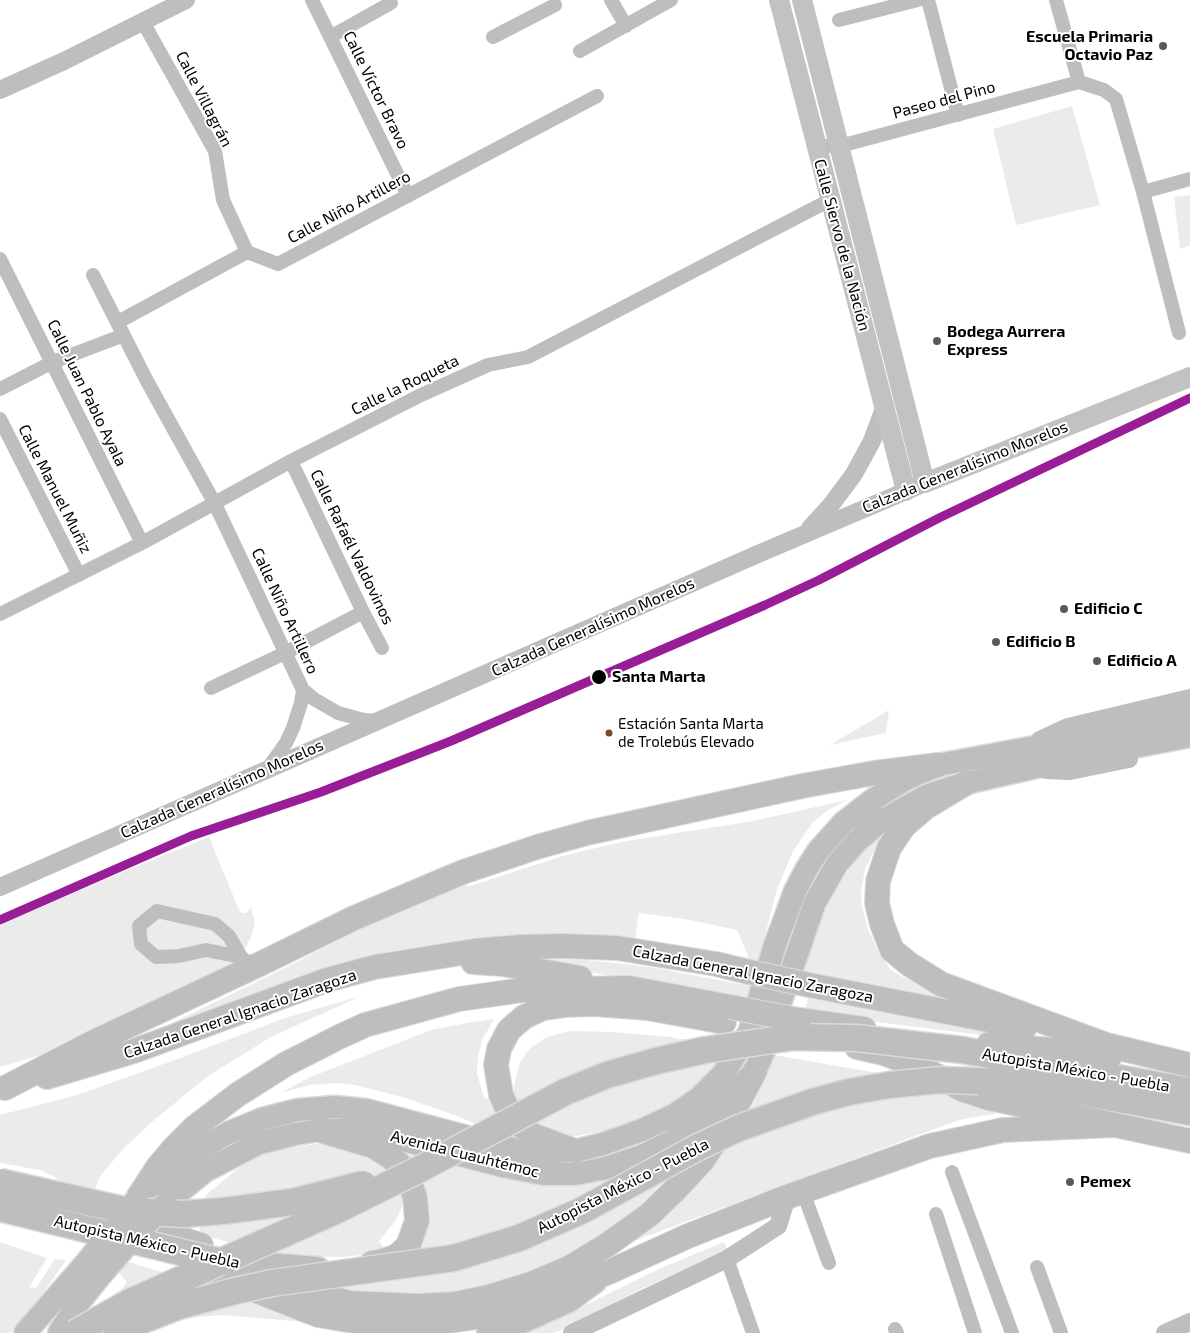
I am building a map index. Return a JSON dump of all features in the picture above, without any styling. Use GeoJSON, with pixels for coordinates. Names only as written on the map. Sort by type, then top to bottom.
{"type":"FeatureCollection","features":[{"type":"Feature","properties":{"kind":"highway"},"geometry":{"type":"LineString","coordinates":[[2,1089],[248,962],[463,872],[537,847],[587,833],[802,786],[874,773],[938,765]]}},
{"type":"Feature","properties":{"kind":"highway"},"geometry":{"type":"LineString","coordinates":[[966,783],[926,807],[904,826],[889,848],[878,881],[877,903],[882,924],[892,950],[909,964],[941,984],[1104,1044]]}},
{"type":"Feature","properties":{"kind":"highway","name":"Calzada General Ignacio Zaragoza"},"geometry":{"type":"LineString","coordinates":[[2,1089],[77,1070],[134,1051],[327,980],[375,967],[474,951],[520,947],[617,948],[716,964],[809,985],[1024,1027],[1162,1058]]}},
{"type":"Feature","properties":{"kind":"highway"},"geometry":{"type":"LineString","coordinates":[[422,959],[502,964],[629,988],[883,1053],[916,1065],[964,1090],[989,1098],[1190,1141]]}},
{"type":"Feature","properties":{"kind":"highway"},"geometry":{"type":"LineString","coordinates":[[133,1205],[172,1149],[195,1127],[237,1095],[286,1064],[339,1036],[365,1025],[426,1007],[491,994],[523,990],[629,988]]}},
{"type":"Feature","properties":{"kind":"highway"},"geometry":{"type":"LineString","coordinates":[[575,1151],[532,1135],[518,1123],[507,1108],[501,1095],[496,1065],[499,1049],[509,1030],[524,1017],[543,1008],[565,1005],[594,1004],[727,1014]]}},
{"type":"Feature","properties":{"kind":"highway"},"geometry":{"type":"LineString","coordinates":[[75,1333],[128,1303],[335,1210],[420,1169],[565,1092],[607,1075],[656,1061],[794,1030],[1099,1056],[1162,1058],[1190,1065]]}},
{"type":"Feature","properties":{"kind":"highway","name":"Autopista México - Puebla"},"geometry":{"type":"LineString","coordinates":[[794,1030],[998,1055],[1046,1066],[1190,1091]]}},
{"type":"Feature","properties":{"kind":"highway"},"geometry":{"type":"LineString","coordinates":[[0,1194],[69,1208],[316,1295],[350,1303],[381,1306],[455,1304],[489,1297],[568,1268],[649,1216],[703,1160],[729,1120],[755,1071]]}},
{"type":"Feature","properties":{"kind":"highway","name":"Autopista México - Puebla"},"geometry":{"type":"LineString","coordinates":[[0,1208],[209,1259],[284,1269],[372,1269],[454,1258],[520,1238],[581,1211],[698,1147],[739,1128],[812,1102],[849,1092],[889,1085],[940,1080],[1017,1083],[1058,1088],[1190,1112]]}},
{"type":"Feature","properties":{"kind":"highway"},"geometry":{"type":"LineString","coordinates":[[0,1202],[77,1220],[318,1315],[359,1322],[404,1324],[448,1321],[490,1315],[528,1303],[609,1272],[688,1236],[930,1146],[982,1133],[1038,1127],[1066,1128],[1115,1125]]}},
{"type":"Feature","properties":{"kind":"highway"},"geometry":{"type":"LineString","coordinates":[[0,1183],[165,1234],[259,1260],[303,1266],[361,1266],[397,1256],[408,1246],[417,1221],[414,1197],[406,1174],[389,1156],[372,1146],[320,1130]]}},
{"type":"Feature","properties":{"kind":"highway","name":"Autopista México - Puebla"},"geometry":{"type":"LineString","coordinates":[[0,1183],[184,1214],[263,1206],[325,1194],[420,1169]]}},
{"type":"Feature","properties":{"kind":"highway"},"geometry":{"type":"LineString","coordinates":[[117,1333],[170,1310],[207,1298],[272,1283],[372,1269]]}},
{"type":"Feature","properties":{"kind":"main road","name":"Calle Siervo de la Nación"},"geometry":{"type":"LineString","coordinates":[[779,0],[885,406],[915,487]]}},
{"type":"Feature","properties":{"kind":"main road","name":"Calle Siervo de la Nación"},"geometry":{"type":"LineString","coordinates":[[802,0],[840,146],[915,487]]}},
{"type":"Feature","properties":{"kind":"main road","name":"Calzada Generalísimo Morelos"},"geometry":{"type":"LineString","coordinates":[[915,487],[1190,377]]}},
{"type":"Feature","properties":{"kind":"main road","name":"Avenida Cuauhtémoc"},"geometry":{"type":"LineString","coordinates":[[59,1333],[76,1306],[93,1270],[133,1205],[191,1154],[228,1133],[262,1119],[297,1110],[335,1108],[366,1110],[528,1153],[575,1151],[603,1144],[642,1130],[674,1115],[699,1098],[723,1074],[749,1033],[774,948],[795,891],[818,851],[843,823],[874,799],[904,780],[938,765],[1022,760],[1069,750],[1190,715]]}},
{"type":"Feature","properties":{"kind":"main road","name":"Avenida Cuauhtémoc"},"geometry":{"type":"LineString","coordinates":[[1069,750],[1190,736]]}},
{"type":"Feature","properties":{"kind":"main road","name":"Avenida Cuauhtémoc"},"geometry":{"type":"LineString","coordinates":[[93,1270],[126,1246],[167,1202],[205,1171],[259,1143],[294,1134],[320,1130],[365,1130],[503,1166],[544,1174],[575,1174],[606,1168],[642,1156],[672,1141],[696,1125],[725,1101],[755,1071],[763,1053],[815,902],[837,864],[857,841],[881,821],[926,796],[966,783],[1022,760]]}},
{"type":"Feature","properties":{"kind":"main road"},"geometry":{"type":"LineString","coordinates":[[26,1333],[93,1270]]}},
{"type":"Feature","properties":{"kind":"main road"},"geometry":{"type":"LineString","coordinates":[[488,1333],[518,1324],[569,1301],[609,1272]]}},
{"type":"Feature","properties":{"kind":"street"},"geometry":{"type":"LineString","coordinates":[[0,90],[186,0]]}},
{"type":"Feature","properties":{"kind":"street","name":"Calle Víctor Bravo"},"geometry":{"type":"LineString","coordinates":[[312,0],[408,196]]}},
{"type":"Feature","properties":{"kind":"street"},"geometry":{"type":"LineString","coordinates":[[611,0],[626,26]]}},
{"type":"Feature","properties":{"kind":"street"},"geometry":{"type":"LineString","coordinates":[[580,51],[671,0]]}},
{"type":"Feature","properties":{"kind":"street"},"geometry":{"type":"LineString","coordinates":[[838,20],[918,0]]}},
{"type":"Feature","properties":{"kind":"street"},"geometry":{"type":"LineString","coordinates":[[928,0],[958,115]]}},
{"type":"Feature","properties":{"kind":"street"},"geometry":{"type":"LineString","coordinates":[[1056,0],[1079,82],[1104,90],[1116,99],[1143,192],[1179,333]]}},
{"type":"Feature","properties":{"kind":"street"},"geometry":{"type":"LineString","coordinates":[[330,37],[391,3]]}},
{"type":"Feature","properties":{"kind":"street"},"geometry":{"type":"LineString","coordinates":[[493,37],[555,5]]}},
{"type":"Feature","properties":{"kind":"street","name":"Calle Villagrán"},"geometry":{"type":"LineString","coordinates":[[143,22],[215,151],[223,200],[247,252]]}},
{"type":"Feature","properties":{"kind":"street","name":"Paseo del Pino"},"geometry":{"type":"LineString","coordinates":[[816,146],[840,146],[1079,82]]}},
{"type":"Feature","properties":{"kind":"street","name":"Calle Niño Artillero"},"geometry":{"type":"LineString","coordinates":[[247,252],[278,264],[597,96]]}},
{"type":"Feature","properties":{"kind":"street"},"geometry":{"type":"LineString","coordinates":[[1143,192],[1190,179]]}},
{"type":"Feature","properties":{"kind":"street","name":"Calle la Roqueta"},"geometry":{"type":"LineString","coordinates":[[0,614],[142,543],[291,461],[421,395],[488,364],[528,357],[830,200]]}},
{"type":"Feature","properties":{"kind":"street"},"geometry":{"type":"LineString","coordinates":[[118,322],[247,252]]}},
{"type":"Feature","properties":{"kind":"street","name":"Calle Juan Pablo Ayala"},"geometry":{"type":"LineString","coordinates":[[0,259],[142,543]]}},
{"type":"Feature","properties":{"kind":"street","name":"Calle Niño Artillero"},"geometry":{"type":"LineString","coordinates":[[93,275],[147,381],[215,504],[303,690],[338,713],[378,721]]}},
{"type":"Feature","properties":{"kind":"street"},"geometry":{"type":"LineString","coordinates":[[0,389],[53,362],[124,335]]}},
{"type":"Feature","properties":{"kind":"street"},"geometry":{"type":"LineString","coordinates":[[805,534],[831,505],[854,474],[872,441],[885,406]]}},
{"type":"Feature","properties":{"kind":"street","name":"Calle Manuel Muñiz"},"geometry":{"type":"LineString","coordinates":[[0,419],[79,575]]}},
{"type":"Feature","properties":{"kind":"street","name":"Calle Rafaél Valdovinos"},"geometry":{"type":"LineString","coordinates":[[291,461],[382,648]]}},
{"type":"Feature","properties":{"kind":"street","name":"Calzada Generalísimo Morelos"},"geometry":{"type":"LineString","coordinates":[[0,887],[915,487]]}},
{"type":"Feature","properties":{"kind":"street"},"geometry":{"type":"LineString","coordinates":[[210,688],[285,653],[363,612]]}},
{"type":"Feature","properties":{"kind":"street","name":"Calle Niño Artillero"},"geometry":{"type":"LineString","coordinates":[[266,770],[277,757],[293,728],[303,690]]}},
{"type":"Feature","properties":{"kind":"street","name":"Avenida Cuauhtémoc"},"geometry":{"type":"LineString","coordinates":[[1022,760],[1068,727],[1190,698]]}},
{"type":"Feature","properties":{"kind":"street","name":"Avenida Cuauhtémoc"},"geometry":{"type":"LineString","coordinates":[[1022,760],[1070,771],[1190,747]]}},
{"type":"Feature","properties":{"kind":"street"},"geometry":{"type":"LineString","coordinates":[[157,911],[215,924],[229,936],[248,962],[206,950],[179,956],[156,957],[142,944],[139,926],[157,911]]}},
{"type":"Feature","properties":{"kind":"street"},"geometry":{"type":"LineString","coordinates":[[952,1172],[1012,1333]]}},
{"type":"Feature","properties":{"kind":"street"},"geometry":{"type":"LineString","coordinates":[[572,1333],[727,1259],[778,1226],[795,1195]]}},
{"type":"Feature","properties":{"kind":"street"},"geometry":{"type":"LineString","coordinates":[[795,1195],[829,1263]]}},
{"type":"Feature","properties":{"kind":"street"},"geometry":{"type":"LineString","coordinates":[[936,1214],[975,1333]]}},
{"type":"Feature","properties":{"kind":"street"},"geometry":{"type":"LineString","coordinates":[[727,1259],[753,1333]]}},
{"type":"Feature","properties":{"kind":"street"},"geometry":{"type":"LineString","coordinates":[[1037,1267],[1061,1333]]}},
{"type":"Feature","properties":{"kind":"street"},"geometry":{"type":"LineString","coordinates":[[1165,1333],[1190,1322]]}},
{"type":"Feature","properties":{"kind":"shaded area"},"geometry":{"type":"Polygon","coordinates":[[[1072,106],[1100,205],[1016,225],[993,129],[1072,106]]]}},
{"type":"Feature","properties":{"kind":"shaded area"},"geometry":{"type":"Polygon","coordinates":[[[1190,195],[1190,245],[1180,249],[1174,197],[1190,195]]]}},
{"type":"Feature","properties":{"kind":"shaded area"},"geometry":{"type":"Polygon","coordinates":[[[889,710],[886,733],[830,745],[889,710]]]}},
{"type":"Feature","properties":{"kind":"shaded area"},"geometry":{"type":"Polygon","coordinates":[[[847,800],[828,810],[813,822],[793,851],[777,889],[758,963],[750,961],[737,930],[685,919],[639,913],[635,940],[583,936],[521,935],[476,938],[388,952],[345,963],[129,1044],[295,963],[374,921],[463,885],[470,886],[563,856],[621,842],[753,821],[847,800]]]}},
{"type":"Feature","properties":{"kind":"shaded area"},"geometry":{"type":"Polygon","coordinates":[[[883,833],[865,869],[861,893],[868,929],[878,952],[891,970],[903,977],[994,1012],[803,971],[810,944],[834,891],[861,853],[883,833]]]}},
{"type":"Feature","properties":{"kind":"shaded area"},"geometry":{"type":"Polygon","coordinates":[[[209,837],[239,910],[241,913],[246,913],[250,909],[250,905],[254,918],[255,925],[251,937],[236,965],[55,1049],[0,1067],[0,925],[209,837]]]}},
{"type":"Feature","properties":{"kind":"shaded area"},"geometry":{"type":"Polygon","coordinates":[[[519,959],[586,960],[651,967],[750,986],[746,1001],[519,959]]]}},
{"type":"Feature","properties":{"kind":"shaded area"},"geometry":{"type":"Polygon","coordinates":[[[361,996],[271,1037],[208,1076],[153,1121],[124,1148],[101,1175],[94,1195],[61,1184],[55,1177],[40,1170],[0,1163],[0,1115],[77,1095],[285,1018],[361,996]]]}},
{"type":"Feature","properties":{"kind":"shaded area"},"geometry":{"type":"Polygon","coordinates":[[[808,998],[892,1012],[1069,1046],[805,1013],[808,998]]]}},
{"type":"Feature","properties":{"kind":"shaded area"},"geometry":{"type":"Polygon","coordinates":[[[494,1019],[482,1040],[478,1055],[477,1073],[485,1099],[492,1097],[525,1141],[498,1133],[403,1097],[355,1085],[338,1083],[309,1085],[281,1093],[308,1078],[431,1030],[494,1019]]]}},
{"type":"Feature","properties":{"kind":"shaded area"},"geometry":{"type":"Polygon","coordinates":[[[571,1031],[613,1032],[669,1037],[712,1044],[720,1061],[692,1089],[667,1106],[617,1128],[571,1137],[536,1127],[520,1110],[514,1096],[514,1086],[520,1062],[530,1048],[547,1037],[571,1031]]]}},
{"type":"Feature","properties":{"kind":"shaded area"},"geometry":{"type":"Polygon","coordinates":[[[774,1055],[878,1073],[908,1081],[997,1111],[994,1114],[963,1119],[937,1128],[626,1244],[774,1055]]]}},
{"type":"Feature","properties":{"kind":"shaded area"},"geometry":{"type":"Polygon","coordinates":[[[714,1131],[641,1211],[548,1268],[456,1296],[335,1292],[323,1280],[420,1238],[389,1146],[497,1177],[551,1185],[570,1185],[627,1174],[714,1131]]]}},
{"type":"Feature","properties":{"kind":"shaded area"},"geometry":{"type":"Polygon","coordinates":[[[315,1144],[330,1144],[357,1149],[396,1174],[404,1202],[396,1220],[379,1241],[386,1252],[344,1257],[278,1256],[199,1234],[206,1195],[246,1162],[272,1151],[315,1144]]]}},
{"type":"Feature","properties":{"kind":"shaded area"},"geometry":{"type":"Polygon","coordinates":[[[0,1242],[47,1258],[29,1287],[36,1288],[55,1259],[66,1260],[41,1296],[10,1333],[0,1333],[0,1242]]]}},
{"type":"Feature","properties":{"kind":"shaded area"},"geometry":{"type":"Polygon","coordinates":[[[724,1242],[728,1251],[643,1288],[561,1330],[553,1333],[518,1333],[555,1320],[661,1268],[724,1242]]]}},
{"type":"Feature","properties":{"kind":"shaded area"},"geometry":{"type":"Polygon","coordinates":[[[126,1261],[331,1324],[222,1315],[183,1318],[136,1333],[89,1333],[127,1282],[117,1271],[126,1261]]]}},
{"type":"Feature","properties":{"kind":"transit line"},"geometry":{"type":"LineString","coordinates":[[0,920],[191,836],[321,792],[451,741],[765,605],[819,580],[939,518],[1190,398]]}},
{"type":"Feature","properties":{"kind":"place","name":"Escuela Primaria Octavio Paz"},"geometry":{"type":"Point","coordinates":[1163,46]}},
{"type":"Feature","properties":{"kind":"place","name":"Bodega Aurrera Express"},"geometry":{"type":"Point","coordinates":[937,341]}},
{"type":"Feature","properties":{"kind":"place","name":"Edificio C"},"geometry":{"type":"Point","coordinates":[1064,609]}},
{"type":"Feature","properties":{"kind":"place","name":"Edificio B"},"geometry":{"type":"Point","coordinates":[996,642]}},
{"type":"Feature","properties":{"kind":"place","name":"Edificio A"},"geometry":{"type":"Point","coordinates":[1097,661]}},
{"type":"Feature","properties":{"kind":"place","name":"Santa Marta"},"geometry":{"type":"Point","coordinates":[599,677]}},
{"type":"Feature","properties":{"kind":"place","name":"Estación Santa Marta de Trolebús Elevado"},"geometry":{"type":"Point","coordinates":[609,733]}},
{"type":"Feature","properties":{"kind":"place","name":"Pemex"},"geometry":{"type":"Point","coordinates":[1070,1182]}}]}
